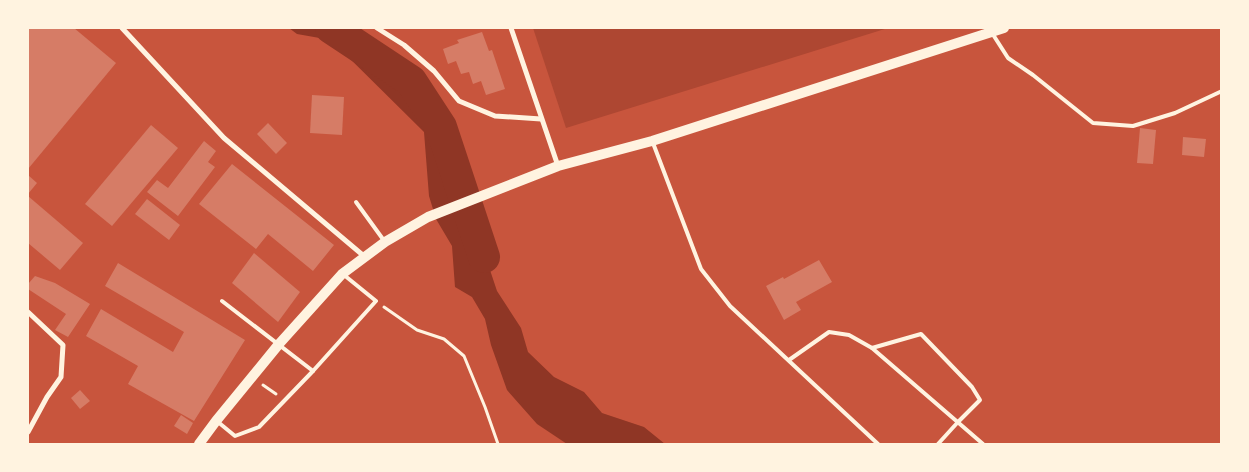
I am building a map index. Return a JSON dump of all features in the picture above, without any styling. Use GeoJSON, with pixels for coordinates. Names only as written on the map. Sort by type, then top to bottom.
{"type":"FeatureCollection","features":[{"type":"Feature","properties":{"kind":"main road"},"geometry":{"type":"LineString","coordinates":[[203,442],[216,421],[279,344],[342,274],[385,242],[428,217],[558,166],[652,141],[1004,28]]}},
{"type":"Feature","properties":{"kind":"street"},"geometry":{"type":"LineString","coordinates":[[122,28],[224,138],[365,257]]}},
{"type":"Feature","properties":{"kind":"street"},"geometry":{"type":"LineString","coordinates":[[377,28],[404,46],[434,71],[459,101],[495,116],[541,119]]}},
{"type":"Feature","properties":{"kind":"street"},"geometry":{"type":"LineString","coordinates":[[511,28],[558,166]]}},
{"type":"Feature","properties":{"kind":"street"},"geometry":{"type":"LineString","coordinates":[[28,312],[63,345],[61,378],[47,397],[28,432]]}},
{"type":"Feature","properties":{"kind":"lane"},"geometry":{"type":"LineString","coordinates":[[991,32],[1008,58],[1033,75],[1093,124],[1133,126],[1175,113],[1222,90]]}},
{"type":"Feature","properties":{"kind":"lane"},"geometry":{"type":"LineString","coordinates":[[652,141],[701,269],[730,306],[878,444]]}},
{"type":"Feature","properties":{"kind":"lane"},"geometry":{"type":"LineString","coordinates":[[356,202],[385,242]]}},
{"type":"Feature","properties":{"kind":"lane"},"geometry":{"type":"LineString","coordinates":[[216,421],[234,436],[259,427],[376,301],[342,274]]}},
{"type":"Feature","properties":{"kind":"lane"},"geometry":{"type":"LineString","coordinates":[[222,301],[313,371]]}},
{"type":"Feature","properties":{"kind":"lane"},"geometry":{"type":"LineString","coordinates":[[789,360],[830,332],[849,335],[872,348],[983,444]]}},
{"type":"Feature","properties":{"kind":"lane"},"geometry":{"type":"LineString","coordinates":[[872,348],[921,334],[972,387],[980,400],[938,444]]}},
{"type":"Feature","properties":{"kind":"path"},"geometry":{"type":"LineString","coordinates":[[376,301],[416,330],[444,339],[464,356],[498,444]]}},
{"type":"Feature","properties":{"kind":"shaded area"},"geometry":{"type":"Polygon","coordinates":[[[289,28],[358,28],[383,50],[402,60],[411,83],[429,103],[447,151],[453,175],[484,244],[497,291],[521,328],[528,352],[554,377],[584,392],[602,413],[644,427],[665,444],[567,444],[537,424],[507,390],[491,345],[485,319],[472,297],[455,287],[452,246],[436,219],[429,196],[424,132],[331,40],[297,34],[289,28]]]}},
{"type":"Feature","properties":{"kind":"shaded area"},"geometry":{"type":"Polygon","coordinates":[[[533,28],[888,28],[566,128],[533,28]]]}},
{"type":"Feature","properties":{"kind":"building"},"geometry":{"type":"Polygon","coordinates":[[[28,28],[74,28],[116,63],[28,169],[28,28]]]}},
{"type":"Feature","properties":{"kind":"building"},"geometry":{"type":"Polygon","coordinates":[[[482,32],[489,51],[492,50],[505,89],[486,95],[481,81],[473,84],[469,72],[461,74],[456,61],[448,64],[443,49],[459,43],[457,40],[482,32]]]}},
{"type":"Feature","properties":{"kind":"building"},"geometry":{"type":"Polygon","coordinates":[[[312,95],[344,97],[342,135],[310,133],[312,95]]]}},
{"type":"Feature","properties":{"kind":"building"},"geometry":{"type":"Polygon","coordinates":[[[268,123],[287,143],[276,154],[257,134],[268,123]]]}},
{"type":"Feature","properties":{"kind":"building"},"geometry":{"type":"Polygon","coordinates":[[[151,125],[178,148],[112,226],[85,204],[151,125]]]}},
{"type":"Feature","properties":{"kind":"building"},"geometry":{"type":"Polygon","coordinates":[[[1140,128],[1156,130],[1153,164],[1137,163],[1140,128]]]}},
{"type":"Feature","properties":{"kind":"building"},"geometry":{"type":"Polygon","coordinates":[[[1183,137],[1206,139],[1204,157],[1182,155],[1183,137]]]}},
{"type":"Feature","properties":{"kind":"building"},"geometry":{"type":"Polygon","coordinates":[[[204,141],[216,151],[208,162],[215,167],[178,216],[147,192],[157,180],[168,188],[204,141]]]}},
{"type":"Feature","properties":{"kind":"building"},"geometry":{"type":"Polygon","coordinates":[[[232,164],[334,245],[313,271],[268,234],[256,249],[199,204],[232,164]]]}},
{"type":"Feature","properties":{"kind":"building"},"geometry":{"type":"Polygon","coordinates":[[[28,175],[37,183],[28,194],[28,175]]]}},
{"type":"Feature","properties":{"kind":"building"},"geometry":{"type":"Polygon","coordinates":[[[28,196],[83,243],[60,270],[28,243],[28,196]]]}},
{"type":"Feature","properties":{"kind":"building"},"geometry":{"type":"Polygon","coordinates":[[[147,199],[180,225],[169,240],[135,214],[147,199]]]}},
{"type":"Feature","properties":{"kind":"building"},"geometry":{"type":"Polygon","coordinates":[[[254,253],[300,292],[278,322],[232,283],[254,253]]]}},
{"type":"Feature","properties":{"kind":"building"},"geometry":{"type":"Polygon","coordinates":[[[819,260],[832,282],[796,302],[801,310],[784,320],[766,286],[783,277],[784,279],[819,260]]]}},
{"type":"Feature","properties":{"kind":"building"},"geometry":{"type":"Polygon","coordinates":[[[118,263],[245,340],[194,421],[128,384],[138,366],[86,336],[101,309],[173,352],[184,332],[105,286],[118,263]]]}},
{"type":"Feature","properties":{"kind":"building"},"geometry":{"type":"Polygon","coordinates":[[[35,276],[55,283],[90,304],[68,337],[55,330],[66,314],[28,289],[28,284],[35,276]]]}},
{"type":"Feature","properties":{"kind":"building"},"geometry":{"type":"Polygon","coordinates":[[[80,390],[90,401],[80,409],[71,398],[80,390]]]}},
{"type":"Feature","properties":{"kind":"building"},"geometry":{"type":"Polygon","coordinates":[[[181,415],[193,423],[187,434],[174,426],[181,415]]]}},
{"type":"Feature","properties":{"kind":"waterway"},"geometry":{"type":"LineString","coordinates":[[331,28],[411,81],[441,127],[484,257]]}}]}
